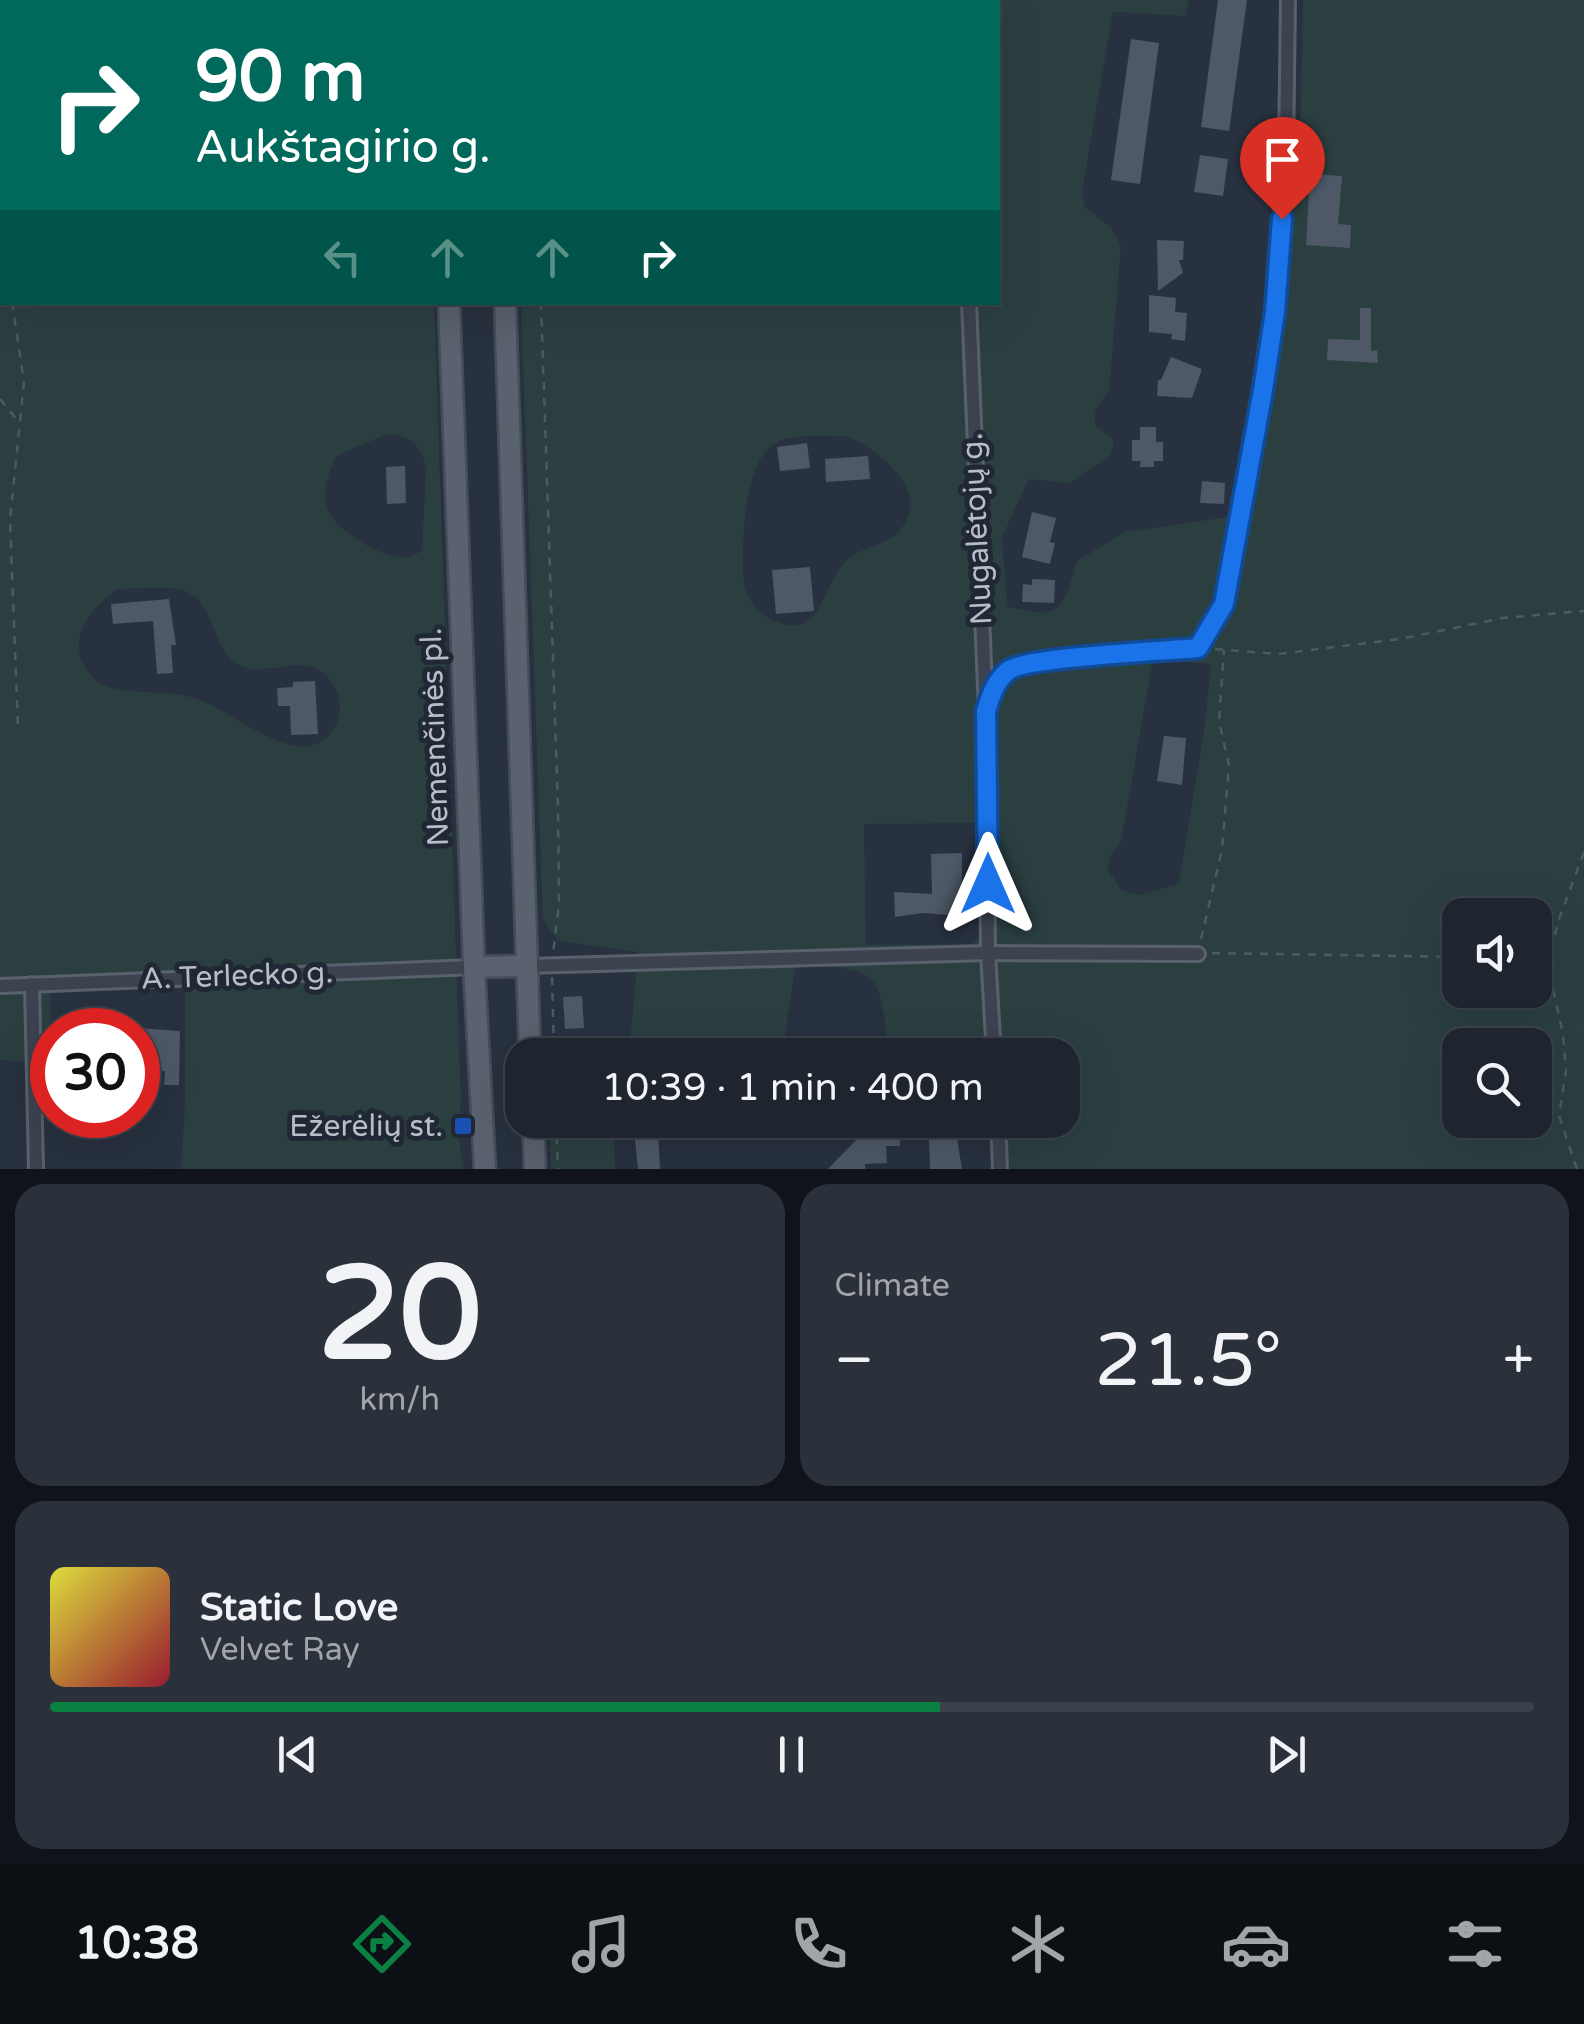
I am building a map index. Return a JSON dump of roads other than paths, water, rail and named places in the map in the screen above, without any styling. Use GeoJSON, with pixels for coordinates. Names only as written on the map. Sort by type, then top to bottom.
{"type":"FeatureCollection","features":[{"type":"Feature","properties":{"kind":"main road","name":"Nemenčinės pl."},"geometry":{"type":"LineString","coordinates":[[448,305],[485,1169]]}},
{"type":"Feature","properties":{"kind":"main road"},"geometry":{"type":"LineString","coordinates":[[505,305],[529,1038]]}},
{"type":"Feature","properties":{"kind":"main road"},"geometry":{"type":"LineString","coordinates":[[474,967],[527,966]]}},
{"type":"Feature","properties":{"kind":"main road"},"geometry":{"type":"LineString","coordinates":[[533,1138],[534,1169]]}},
{"type":"Feature","properties":{"kind":"street"},"geometry":{"type":"LineString","coordinates":[[986,711],[993,687],[1011,669],[1040,662],[1198,648],[1224,604],[1275,312],[1286,154],[1288,0]]}},
{"type":"Feature","properties":{"kind":"street","name":"Nugalėtojų g."},"geometry":{"type":"LineString","coordinates":[[969,305],[986,711],[988,953],[993,1038]]}},
{"type":"Feature","properties":{"kind":"street"},"geometry":{"type":"LineString","coordinates":[[527,966],[988,953],[1198,954]]}},
{"type":"Feature","properties":{"kind":"street","name":"A. Terlecko g."},"geometry":{"type":"LineString","coordinates":[[0,986],[474,967]]}},
{"type":"Feature","properties":{"kind":"street"},"geometry":{"type":"LineString","coordinates":[[32,984],[36,1169]]}},
{"type":"Feature","properties":{"kind":"street"},"geometry":{"type":"LineString","coordinates":[[999,1138],[1000,1169]]}},
{"type":"Feature","properties":{"kind":"place","name":"Ežerėlių st."},"geometry":{"type":"Point","coordinates":[463,1126]}}]}
